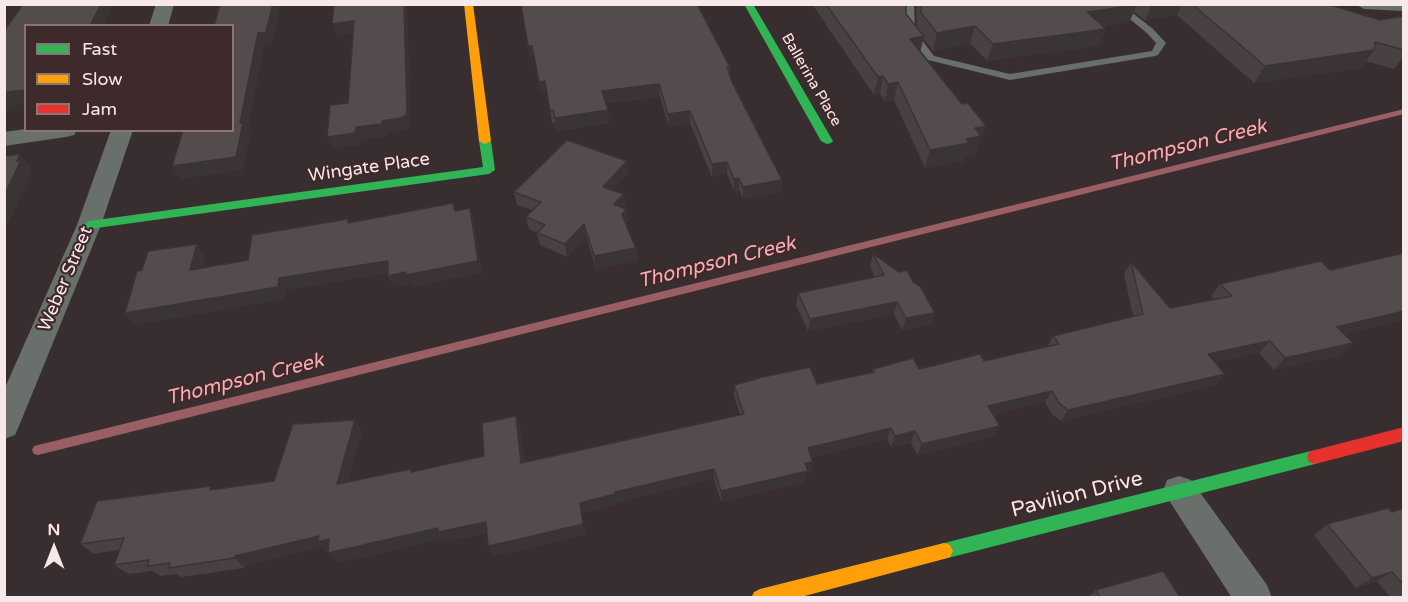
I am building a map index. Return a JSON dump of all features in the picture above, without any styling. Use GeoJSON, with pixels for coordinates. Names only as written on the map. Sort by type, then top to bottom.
{"type":"FeatureCollection","features":[{"type":"Feature","properties":{"kind":"street"},"geometry":{"type":"LineString","coordinates":[[159,24],[165,4]]}},
{"type":"Feature","properties":{"kind":"street","name":"Wingate Place"},"geometry":{"type":"LineString","coordinates":[[89,225],[489,170],[468,4]]}},
{"type":"Feature","properties":{"kind":"street","name":"Ballerina Place"},"geometry":{"type":"LineString","coordinates":[[748,4],[827,141]]}},
{"type":"Feature","properties":{"kind":"street"},"geometry":{"type":"LineString","coordinates":[[1364,4],[1404,6]]}},
{"type":"Feature","properties":{"kind":"street"},"geometry":{"type":"LineString","coordinates":[[4,139],[52,132]]}},
{"type":"Feature","properties":{"kind":"street","name":"Weber Street"},"geometry":{"type":"LineString","coordinates":[[6,420],[89,225],[121,132]]}},
{"type":"Feature","properties":{"kind":"street","name":"Pavilion Drive"},"geometry":{"type":"LineString","coordinates":[[760,597],[1404,434]]}},
{"type":"Feature","properties":{"kind":"street"},"geometry":{"type":"LineString","coordinates":[[1179,491],[1254,597]]}},
{"type":"Feature","properties":{"kind":"lane"},"geometry":{"type":"LineString","coordinates":[[909,4],[910,31],[932,58],[1010,77],[1155,53],[1161,43],[1150,31],[1115,4]]}},
{"type":"Feature","properties":{"kind":"building"},"geometry":{"type":"Polygon","coordinates":[[[23,4],[101,4],[91,24],[24,24],[24,90],[7,92],[4,96],[4,31],[23,4]]]}},
{"type":"Feature","properties":{"kind":"building"},"geometry":{"type":"Polygon","coordinates":[[[220,4],[273,4],[266,32],[258,33],[240,123],[243,123],[236,157],[172,166],[182,132],[234,132],[234,24],[215,24],[220,4]]]}},
{"type":"Feature","properties":{"kind":"building"},"geometry":{"type":"Polygon","coordinates":[[[334,4],[404,4],[407,111],[406,116],[382,121],[382,124],[356,127],[355,133],[327,137],[330,105],[348,103],[354,21],[332,24],[334,4]]]}},
{"type":"Feature","properties":{"kind":"building"},"geometry":{"type":"Polygon","coordinates":[[[521,4],[697,4],[730,67],[727,67],[732,82],[782,180],[743,187],[739,178],[734,179],[727,162],[712,164],[690,111],[668,114],[659,84],[602,91],[608,110],[555,118],[553,110],[550,111],[545,81],[539,82],[532,46],[528,46],[521,4]]]}},
{"type":"Feature","properties":{"kind":"building"},"geometry":{"type":"Polygon","coordinates":[[[826,4],[906,4],[906,14],[924,36],[910,39],[962,104],[968,103],[986,126],[975,128],[981,136],[966,139],[970,143],[930,150],[898,82],[888,84],[883,76],[878,77],[826,4]]]}},
{"type":"Feature","properties":{"kind":"building"},"geometry":{"type":"Polygon","coordinates":[[[921,4],[1137,5],[1087,12],[1106,29],[993,44],[975,26],[937,33],[921,13],[921,4]]]}},
{"type":"Feature","properties":{"kind":"building"},"geometry":{"type":"Polygon","coordinates":[[[1192,4],[1327,4],[1380,20],[1404,16],[1404,50],[1375,42],[1374,50],[1265,66],[1192,4]]]}},
{"type":"Feature","properties":{"kind":"building"},"geometry":{"type":"Polygon","coordinates":[[[567,140],[627,161],[603,187],[624,194],[614,204],[626,209],[622,215],[636,248],[594,256],[584,224],[565,244],[537,233],[545,225],[526,217],[541,202],[514,192],[567,140]]]}},
{"type":"Feature","properties":{"kind":"building"},"geometry":{"type":"Polygon","coordinates":[[[20,154],[17,161],[21,160],[4,196],[4,156],[20,154]]]}},
{"type":"Feature","properties":{"kind":"building"},"geometry":{"type":"Polygon","coordinates":[[[453,203],[455,211],[470,208],[478,261],[406,275],[406,272],[388,276],[388,261],[279,278],[278,287],[125,313],[137,271],[142,270],[148,251],[197,244],[190,270],[248,260],[252,235],[348,219],[348,223],[453,203]]]}},
{"type":"Feature","properties":{"kind":"building"},"geometry":{"type":"Polygon","coordinates":[[[1404,253],[1404,311],[1337,327],[1353,343],[1285,358],[1270,341],[1208,354],[1225,374],[1068,410],[1059,403],[1052,391],[988,406],[1000,426],[922,444],[915,431],[895,436],[891,428],[808,448],[813,462],[805,463],[808,471],[721,491],[714,469],[615,492],[615,494],[580,503],[583,524],[529,537],[488,546],[486,522],[438,532],[438,528],[328,553],[329,539],[318,542],[319,536],[234,558],[169,568],[170,563],[147,566],[149,560],[114,565],[124,538],[80,544],[97,501],[211,486],[210,490],[274,481],[293,424],[355,420],[337,484],[411,469],[411,472],[484,456],[482,423],[516,416],[521,463],[744,414],[734,385],[763,377],[810,367],[817,384],[875,372],[873,369],[913,358],[919,369],[980,354],[984,361],[1059,344],[1053,336],[1143,314],[1131,262],[1170,308],[1232,296],[1220,284],[1321,261],[1330,270],[1404,253]]]}},
{"type":"Feature","properties":{"kind":"building"},"geometry":{"type":"Polygon","coordinates":[[[873,254],[899,272],[907,270],[913,282],[920,286],[935,313],[906,318],[897,302],[810,319],[798,293],[884,275],[873,254]]]}},
{"type":"Feature","properties":{"kind":"building"},"geometry":{"type":"Polygon","coordinates":[[[1388,508],[1392,512],[1404,508],[1404,585],[1392,572],[1372,578],[1327,524],[1388,508]]]}},
{"type":"Feature","properties":{"kind":"building"},"geometry":{"type":"Polygon","coordinates":[[[1163,571],[1180,597],[1100,597],[1096,590],[1163,571]]]}},
{"type":"Feature","properties":{"kind":"waterway","name":"Thompson Creek"},"geometry":{"type":"LineString","coordinates":[[38,450],[1404,111]]}},
{"type":"Feature","properties":{"kind":"traffic: fast"},"geometry":{"type":"LineString","coordinates":[[748,4],[827,141]]}},
{"type":"Feature","properties":{"kind":"traffic: fast"},"geometry":{"type":"LineString","coordinates":[[89,225],[489,170],[485,141]]}},
{"type":"Feature","properties":{"kind":"traffic: fast"},"geometry":{"type":"LineString","coordinates":[[944,551],[1315,457]]}},
{"type":"Feature","properties":{"kind":"traffic: slow"},"geometry":{"type":"LineString","coordinates":[[468,4],[485,141]]}},
{"type":"Feature","properties":{"kind":"traffic: slow"},"geometry":{"type":"LineString","coordinates":[[760,598],[944,551]]}},
{"type":"Feature","properties":{"kind":"traffic: jam"},"geometry":{"type":"LineString","coordinates":[[1315,457],[1404,434]]}}]}
